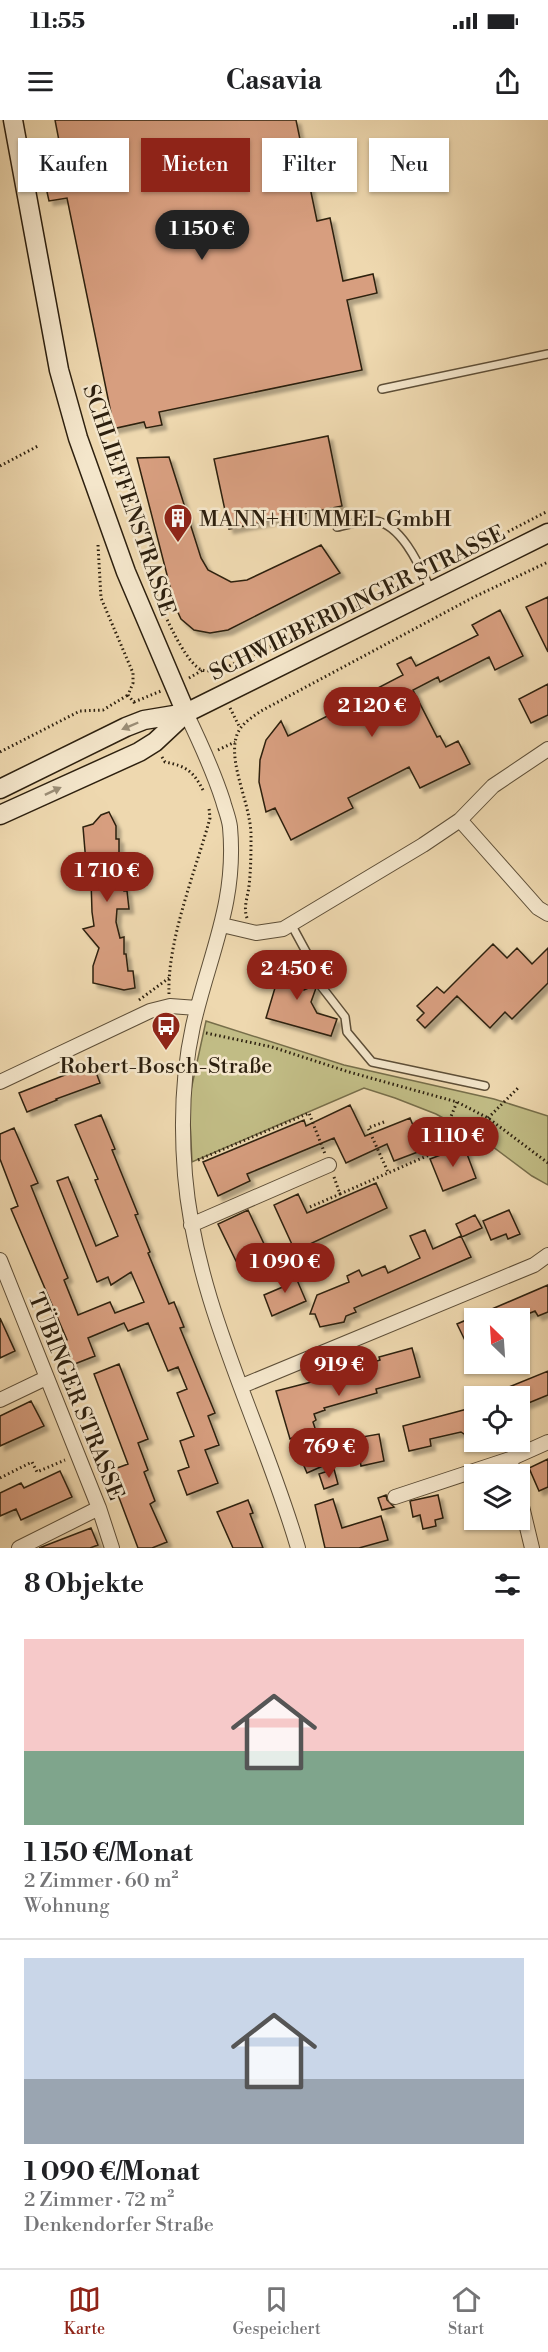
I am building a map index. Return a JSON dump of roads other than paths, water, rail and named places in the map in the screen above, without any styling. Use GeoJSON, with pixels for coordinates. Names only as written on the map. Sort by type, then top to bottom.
{"type":"FeatureCollection","features":[{"type":"Feature","properties":{"kind":"main road","name":"SCHLIEFFENSTRASSE"},"geometry":{"type":"LineString","coordinates":[[13,120],[59,370],[78,438],[126,572],[186,713]]}},
{"type":"Feature","properties":{"kind":"main road","name":"SCHWIEBERDINGER STRASSE"},"geometry":{"type":"LineString","coordinates":[[186,713],[155,742],[139,752],[8,812],[2,787],[144,720],[186,713],[548,534]]}},
{"type":"Feature","properties":{"kind":"street"},"geometry":{"type":"LineString","coordinates":[[186,713],[210,764],[230,824],[232,875],[222,925],[192,1029],[185,1075],[182,1119],[191,1224],[206,1285],[283,1496],[298,1548]]}},
{"type":"Feature","properties":{"kind":"street"},"geometry":{"type":"LineString","coordinates":[[222,925],[256,933],[283,929],[423,845],[460,820],[493,786],[548,749]]}},
{"type":"Feature","properties":{"kind":"street"},"geometry":{"type":"LineString","coordinates":[[460,820],[538,909],[548,914]]}},
{"type":"Feature","properties":{"kind":"street"},"geometry":{"type":"LineString","coordinates":[[0,1082],[150,1011],[170,1006],[197,1008]]}},
{"type":"Feature","properties":{"kind":"street"},"geometry":{"type":"LineString","coordinates":[[191,1224],[329,1165]]}},
{"type":"Feature","properties":{"kind":"street"},"geometry":{"type":"LineString","coordinates":[[242,1386],[534,1265],[548,1255]]}},
{"type":"Feature","properties":{"kind":"street","name":"TÜBINGER STRASSE"},"geometry":{"type":"LineString","coordinates":[[0,1260],[99,1508],[112,1548]]}},
{"type":"Feature","properties":{"kind":"street"},"geometry":{"type":"LineString","coordinates":[[0,1400],[46,1378]]}},
{"type":"Feature","properties":{"kind":"street"},"geometry":{"type":"LineString","coordinates":[[395,1497],[510,1459],[548,1442]]}},
{"type":"Feature","properties":{"kind":"street"},"geometry":{"type":"LineString","coordinates":[[510,1459],[511,1464]]}},
{"type":"Feature","properties":{"kind":"street"},"geometry":{"type":"LineString","coordinates":[[19,1548],[99,1508]]}},
{"type":"Feature","properties":{"kind":"street"},"geometry":{"type":"LineString","coordinates":[[528,1530],[532,1548]]}},
{"type":"Feature","properties":{"kind":"lane"},"geometry":{"type":"LineString","coordinates":[[382,388],[548,354]]}},
{"type":"Feature","properties":{"kind":"lane"},"geometry":{"type":"LineString","coordinates":[[337,527],[376,521],[391,529],[410,549],[432,592]]}},
{"type":"Feature","properties":{"kind":"lane"},"geometry":{"type":"LineString","coordinates":[[291,924],[310,959],[321,987],[345,1017],[347,1032],[372,1062],[485,1086]]}},
{"type":"Feature","properties":{"kind":"place","name":"MANN+HUMMEL GmbH"},"geometry":{"type":"Point","coordinates":[178,544]}},
{"type":"Feature","properties":{"kind":"place","name":"Robert-Bosch-Straße"},"geometry":{"type":"Point","coordinates":[166,1052]}}]}
